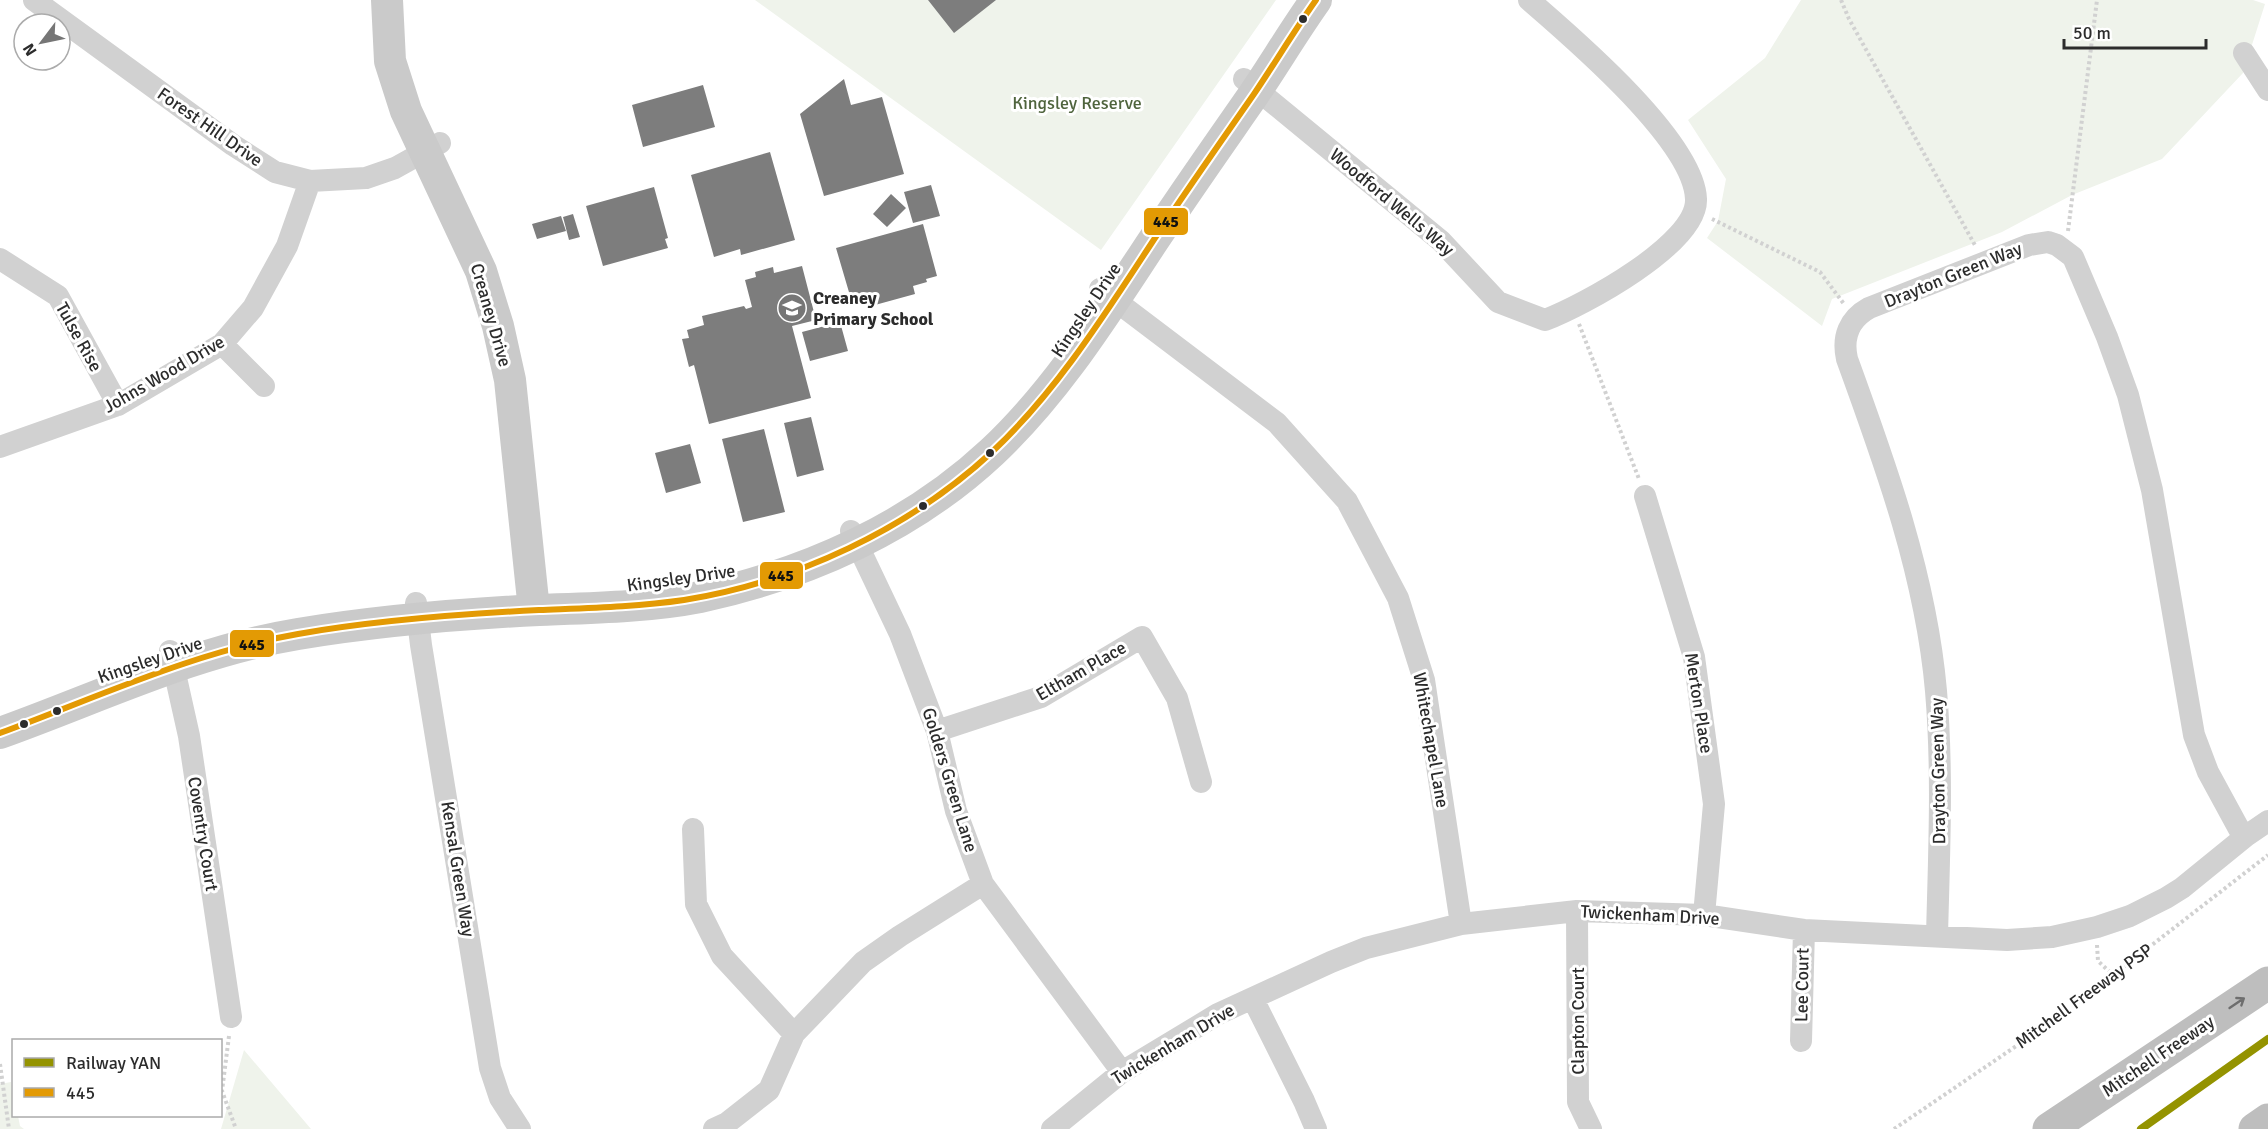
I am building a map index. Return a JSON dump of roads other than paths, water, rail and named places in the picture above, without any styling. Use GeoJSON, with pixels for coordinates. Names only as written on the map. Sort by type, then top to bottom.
{"type":"FeatureCollection","features":[{"type":"Feature","properties":{"kind":"highway","name":"Mitchell Freeway"},"geometry":{"type":"LineString","coordinates":[[2049,1129],[2268,982]]}},
{"type":"Feature","properties":{"kind":"highway"},"geometry":{"type":"LineString","coordinates":[[2255,1129],[2268,1120]]}},
{"type":"Feature","properties":{"kind":"main road","name":"Creaney Drive"},"geometry":{"type":"LineString","coordinates":[[387,0],[390,61],[406,111],[433,147]]}},
{"type":"Feature","properties":{"kind":"main road","name":"Creaney Drive"},"geometry":{"type":"LineString","coordinates":[[404,0],[407,58],[433,147],[481,271],[498,326],[510,380],[542,601]]}},
{"type":"Feature","properties":{"kind":"main road","name":"Kingsley Drive"},"geometry":{"type":"LineString","coordinates":[[1250,84],[1298,0]]}},
{"type":"Feature","properties":{"kind":"main road","name":"Kingsley Drive"},"geometry":{"type":"LineString","coordinates":[[0,733],[244,629],[291,618],[542,601],[630,587],[693,581],[752,567],[853,537],[931,482],[990,432],[1019,403],[1107,294],[1162,193],[1316,0]]}},
{"type":"Feature","properties":{"kind":"main road","name":"Kingsley Drive"},"geometry":{"type":"LineString","coordinates":[[0,715],[172,660]]}},
{"type":"Feature","properties":{"kind":"street","name":"Forest Hill Drive"},"geometry":{"type":"LineString","coordinates":[[34,0],[233,145],[275,172],[310,181],[366,178],[395,168],[433,147]]}},
{"type":"Feature","properties":{"kind":"street","name":"Woodford Wells Way"},"geometry":{"type":"LineString","coordinates":[[1250,84],[1441,241],[1498,302],[1545,320],[1573,309],[1643,266],[1688,225],[1694,212],[1696,199],[1692,179],[1675,149],[1652,117],[1623,86],[1529,0]]}},
{"type":"Feature","properties":{"kind":"street"},"geometry":{"type":"LineString","coordinates":[[2244,53],[2268,90]]}},
{"type":"Feature","properties":{"kind":"street","name":"Johns Wood Drive"},"geometry":{"type":"LineString","coordinates":[[0,447],[118,405],[222,344],[253,308],[281,256],[310,181]]}},
{"type":"Feature","properties":{"kind":"street","name":"Drayton Green Way"},"geometry":{"type":"LineString","coordinates":[[1937,936],[1941,783],[1936,690],[1931,650],[1917,574],[1886,465],[1847,359],[1846,334],[1853,320],[1869,308],[2039,243],[2058,245],[2066,249],[2073,257],[2087,286],[2128,395],[2138,427],[2152,490],[2194,735],[2200,754],[2239,829],[2246,836]]}},
{"type":"Feature","properties":{"kind":"street","name":"Tulse Rise"},"geometry":{"type":"LineString","coordinates":[[0,259],[58,296],[118,405]]}},
{"type":"Feature","properties":{"kind":"street","name":"Whitechapel Lane"},"geometry":{"type":"LineString","coordinates":[[1107,294],[1277,423],[1347,501],[1398,598],[1424,680],[1461,924]]}},
{"type":"Feature","properties":{"kind":"street"},"geometry":{"type":"LineString","coordinates":[[222,344],[264,386]]}},
{"type":"Feature","properties":{"kind":"street","name":"Merton Place"},"geometry":{"type":"LineString","coordinates":[[1645,496],[1694,657],[1714,804],[1704,915]]}},
{"type":"Feature","properties":{"kind":"street","name":"Golders Green Lane"},"geometry":{"type":"LineString","coordinates":[[853,537],[900,634],[937,731],[956,811],[983,884],[1122,1072]]}},
{"type":"Feature","properties":{"kind":"street","name":"Kensal Green Way"},"geometry":{"type":"LineString","coordinates":[[417,611],[490,1068],[500,1098],[520,1129]]}},
{"type":"Feature","properties":{"kind":"street","name":"Eltham Place"},"geometry":{"type":"LineString","coordinates":[[937,731],[1041,697],[1142,637],[1177,698],[1202,783]]}},
{"type":"Feature","properties":{"kind":"street","name":"Coventry Court"},"geometry":{"type":"LineString","coordinates":[[172,660],[189,736],[231,1017]]}},
{"type":"Feature","properties":{"kind":"street","name":"Twickenham Drive"},"geometry":{"type":"LineString","coordinates":[[1052,1129],[1122,1072],[1218,1014],[1366,948],[1461,924],[1577,911],[1704,915],[1804,930],[2022,940],[2052,937],[2097,927],[2130,916],[2174,893],[2268,821]]}},
{"type":"Feature","properties":{"kind":"street"},"geometry":{"type":"LineString","coordinates":[[693,829],[696,904],[722,956],[794,1034]]}},
{"type":"Feature","properties":{"kind":"street"},"geometry":{"type":"LineString","coordinates":[[714,1129],[727,1124],[769,1090],[794,1034],[863,962],[983,884]]}},
{"type":"Feature","properties":{"kind":"street","name":"Clapton Court"},"geometry":{"type":"LineString","coordinates":[[1577,911],[1578,1102],[1591,1129]]}},
{"type":"Feature","properties":{"kind":"street","name":"Lee Court"},"geometry":{"type":"LineString","coordinates":[[1801,1041],[1804,930]]}},
{"type":"Feature","properties":{"kind":"street"},"geometry":{"type":"LineString","coordinates":[[1253,999],[1316,1129]]}},
{"type":"Feature","properties":{"kind":"rail line","name":"YAN"},"geometry":{"type":"LineString","coordinates":[[2141,1129],[2268,1039]]}},
{"type":"Feature","properties":{"kind":"place","name":"Creaney Primary School"},"geometry":{"type":"Point","coordinates":[792,308]}},
{"type":"Feature","properties":{"kind":"park label","name":"Kingsley Reserve"},"geometry":{"type":"Point","coordinates":[1077,103]}}]}
